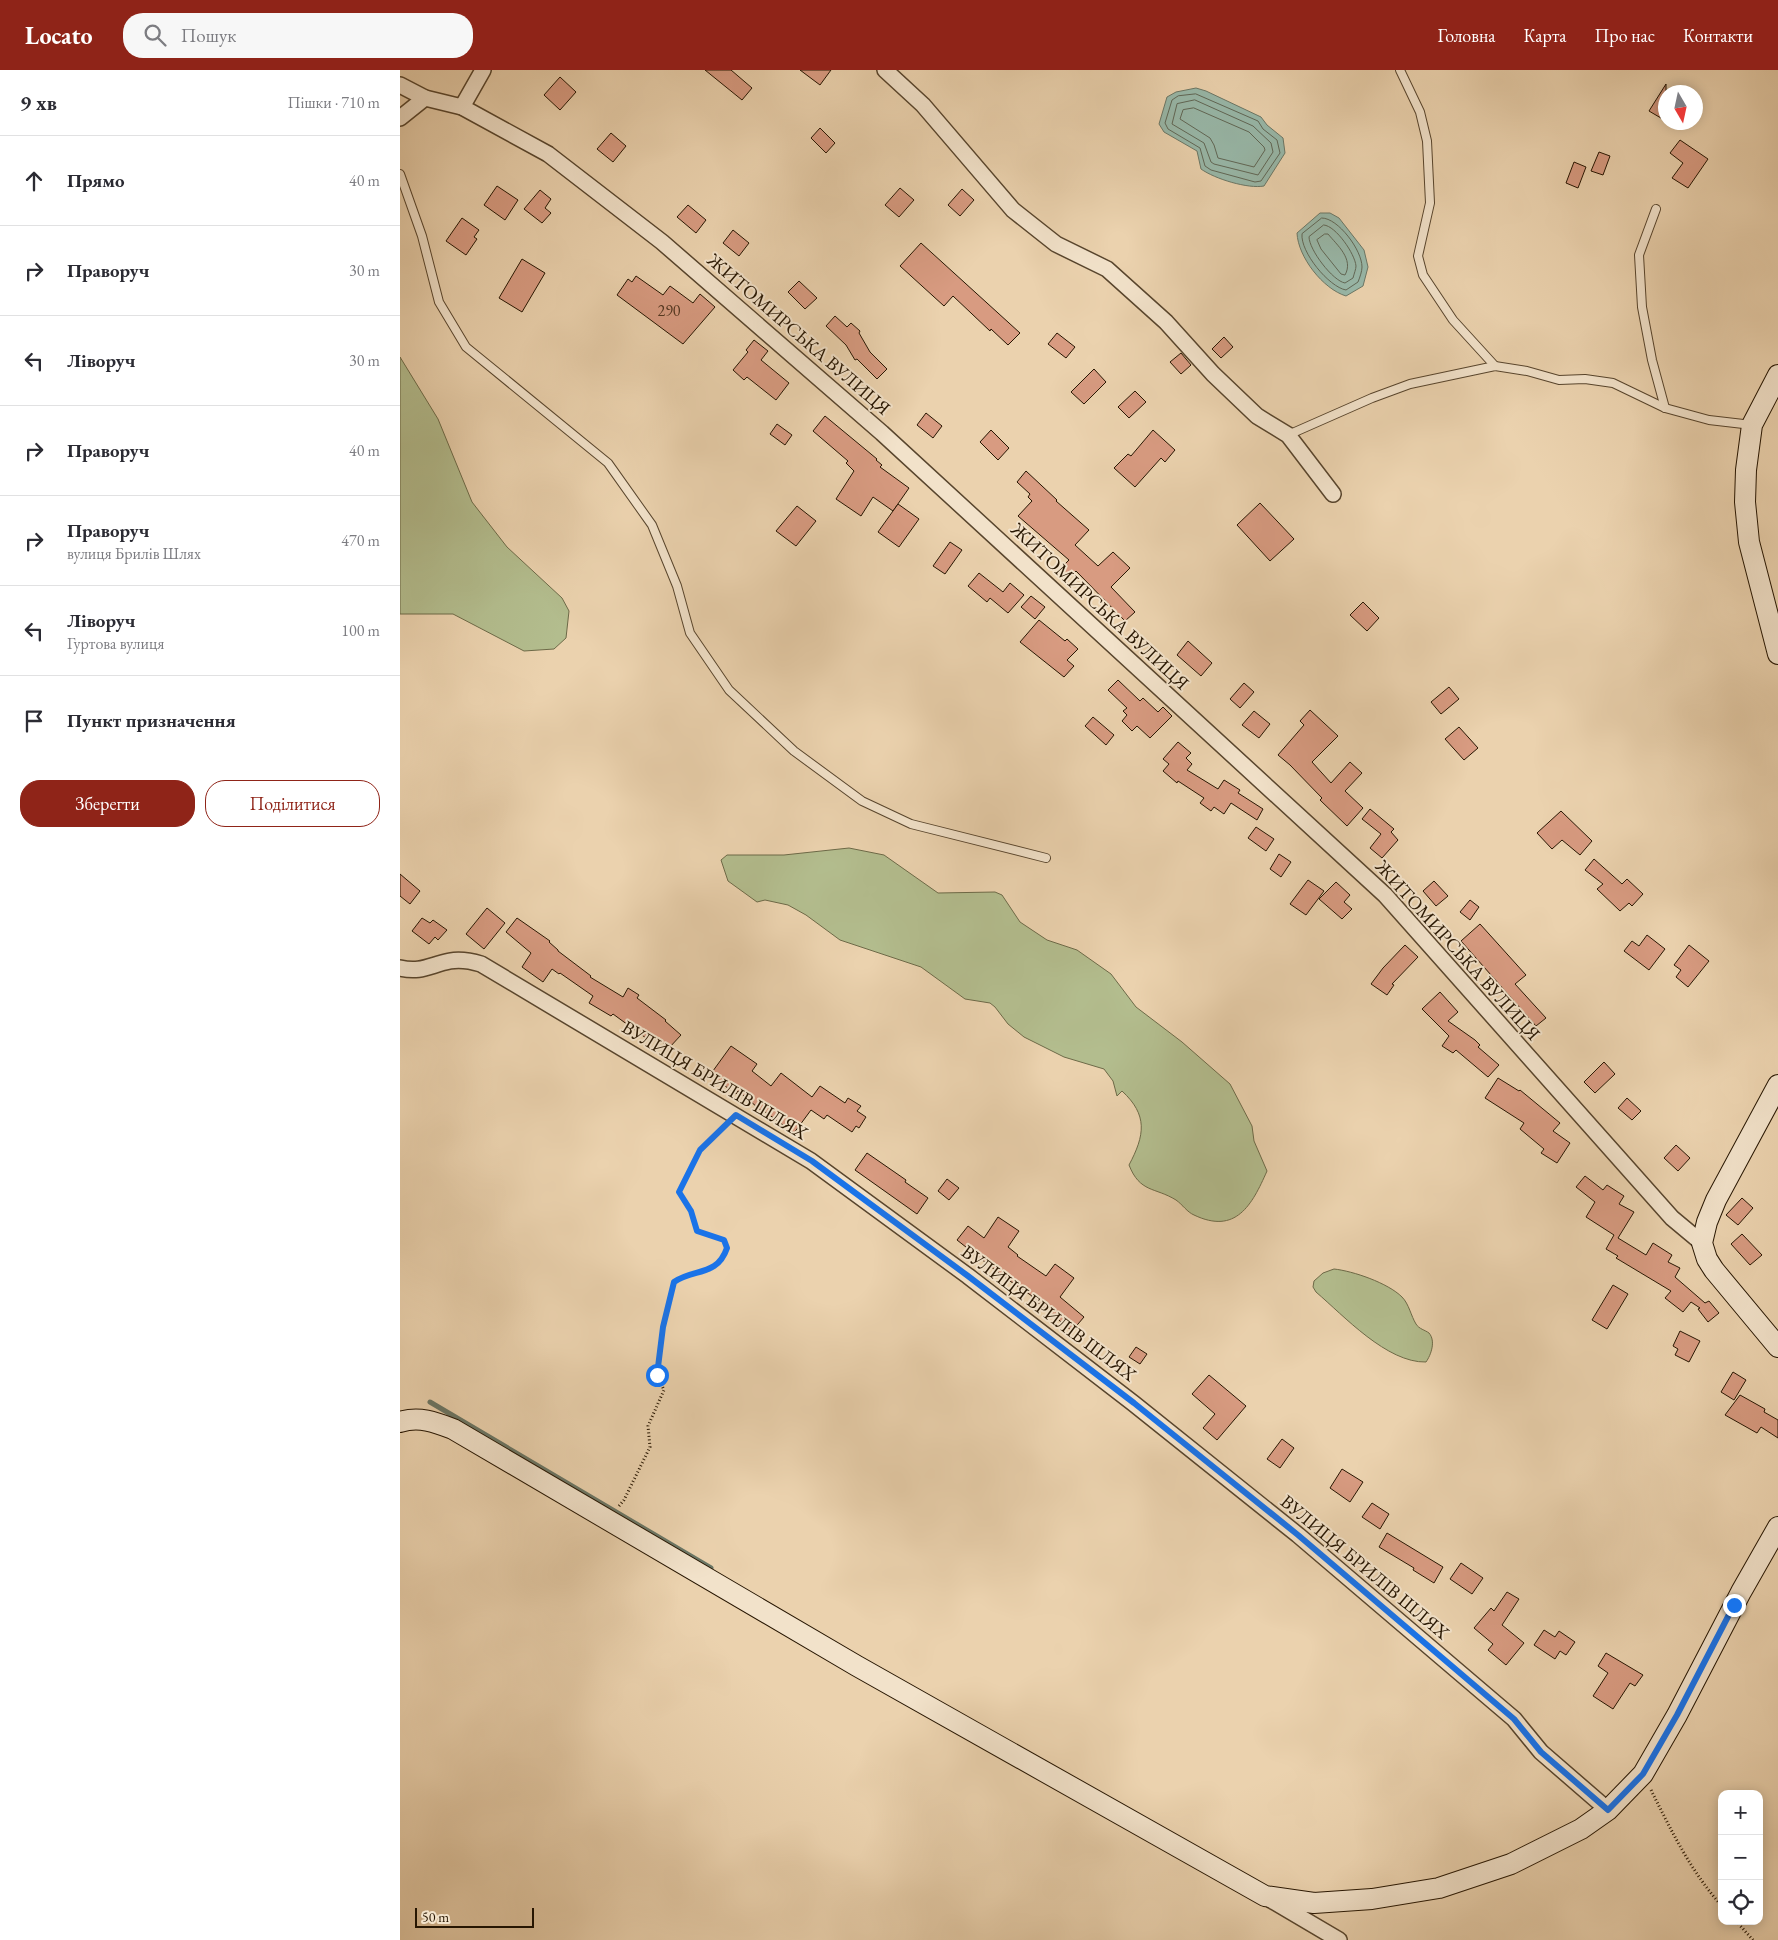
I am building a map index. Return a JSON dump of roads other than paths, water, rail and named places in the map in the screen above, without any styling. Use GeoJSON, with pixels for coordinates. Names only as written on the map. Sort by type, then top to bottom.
{"type":"FeatureCollection","features":[{"type":"Feature","properties":{"kind":"street"},"geometry":{"type":"LineString","coordinates":[[462,107],[483,70]]}},
{"type":"Feature","properties":{"kind":"street"},"geometry":{"type":"LineString","coordinates":[[885,70],[923,105],[1013,210],[1056,244],[1107,269],[1166,322],[1213,374],[1257,416],[1288,435],[1333,494]]}},
{"type":"Feature","properties":{"kind":"street","name":"ЖИТОМИРСЬКА ВУЛИЦЯ"},"geometry":{"type":"LineString","coordinates":[[400,85],[425,98],[462,107],[548,154],[662,242],[890,440],[1385,895],[1672,1218],[1702,1243]]}},
{"type":"Feature","properties":{"kind":"street"},"geometry":{"type":"LineString","coordinates":[[400,118],[425,98]]}},
{"type":"Feature","properties":{"kind":"street"},"geometry":{"type":"LineString","coordinates":[[1778,375],[1752,425],[1746,470],[1745,502],[1749,542],[1778,654]]}},
{"type":"Feature","properties":{"kind":"street","name":"ВУЛИЦЯ БРИЛІВ ШЛЯХ"},"geometry":{"type":"LineString","coordinates":[[400,968],[412,971],[459,960],[481,964],[812,1161],[968,1276],[1134,1403],[1298,1535],[1507,1712],[1541,1752],[1608,1810]]}},
{"type":"Feature","properties":{"kind":"street"},"geometry":{"type":"LineString","coordinates":[[1778,1085],[1716,1200],[1706,1222],[1702,1243],[1707,1258],[1714,1270],[1778,1348]]}},
{"type":"Feature","properties":{"kind":"street"},"geometry":{"type":"LineString","coordinates":[[400,1422],[414,1419],[433,1421],[453,1429],[857,1666],[1265,1896],[1339,1940]]}},
{"type":"Feature","properties":{"kind":"street"},"geometry":{"type":"LineString","coordinates":[[1265,1896],[1314,1903],[1372,1899],[1440,1888],[1511,1864],[1581,1829],[1608,1810],[1643,1774],[1677,1715],[1734,1605],[1778,1527]]}},
{"type":"Feature","properties":{"kind":"lane"},"geometry":{"type":"LineString","coordinates":[[1400,70],[1420,112],[1428,141],[1430,203],[1418,256],[1423,276],[1453,320],[1495,366]]}},
{"type":"Feature","properties":{"kind":"lane"},"geometry":{"type":"LineString","coordinates":[[400,174],[422,236],[439,302],[466,347],[608,463],[652,525],[677,586],[690,633],[729,690],[794,752],[862,801],[911,824],[1046,858]]}},
{"type":"Feature","properties":{"kind":"lane"},"geometry":{"type":"LineString","coordinates":[[1656,209],[1639,255],[1642,308],[1652,360],[1665,408]]}},
{"type":"Feature","properties":{"kind":"lane"},"geometry":{"type":"LineString","coordinates":[[1288,435],[1372,398],[1410,384],[1495,366],[1527,371],[1559,380],[1585,379],[1613,383],[1665,408],[1709,420],[1752,425]]}},
{"type":"Feature","properties":{"kind":"water"},"geometry":{"type":"Polygon","coordinates":[[[1196,88],[1261,117],[1267,125],[1283,138],[1285,153],[1264,186],[1241,185],[1207,173],[1201,169],[1197,151],[1164,132],[1159,124],[1167,97],[1176,92],[1196,88]]]}},
{"type":"Feature","properties":{"kind":"water"},"geometry":{"type":"Polygon","coordinates":[[[1320,213],[1330,213],[1339,218],[1364,250],[1368,267],[1363,286],[1346,296],[1329,287],[1313,271],[1298,242],[1297,233],[1320,213]]]}},
{"type":"Feature","properties":{"kind":"waterway"},"geometry":{"type":"LineString","coordinates":[[430,1402],[711,1568]]}}]}
